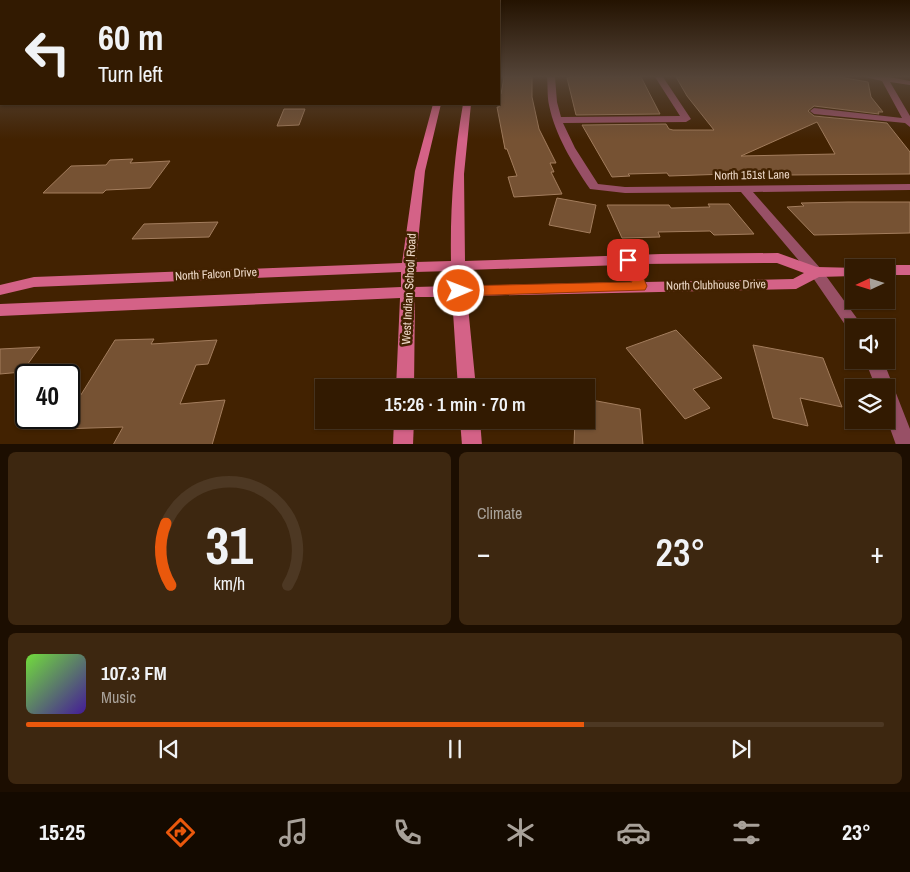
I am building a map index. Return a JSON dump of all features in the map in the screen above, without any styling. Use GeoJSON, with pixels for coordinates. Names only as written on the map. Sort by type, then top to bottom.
{"type":"FeatureCollection","features":[{"type":"Feature","properties":{"kind":"street"},"geometry":{"type":"LineString","coordinates":[[553,98],[557,120],[686,119],[672,98]]}},
{"type":"Feature","properties":{"kind":"street"},"geometry":{"type":"LineString","coordinates":[[896,98],[909,123]]}},
{"type":"Feature","properties":{"kind":"street","name":"West Indian School Road"},"geometry":{"type":"LineString","coordinates":[[405,379],[409,249],[420,171],[437,105]]}},
{"type":"Feature","properties":{"kind":"street"},"geometry":{"type":"LineString","coordinates":[[466,379],[458,264],[460,165],[467,105]]}},
{"type":"Feature","properties":{"kind":"street"},"geometry":{"type":"LineString","coordinates":[[814,111],[909,123]]}},
{"type":"Feature","properties":{"kind":"street","name":"North 151st Lane"},"geometry":{"type":"LineString","coordinates":[[557,120],[576,158],[594,187],[625,190],[910,187]]}},
{"type":"Feature","properties":{"kind":"street"},"geometry":{"type":"LineString","coordinates":[[744,189],[816,272],[850,319]]}},
{"type":"Feature","properties":{"kind":"street","name":"North Clubhouse Drive"},"geometry":{"type":"LineString","coordinates":[[434,266],[778,258],[816,272],[845,271]]}},
{"type":"Feature","properties":{"kind":"street"},"geometry":{"type":"LineString","coordinates":[[628,260],[640,286]]}},
{"type":"Feature","properties":{"kind":"street","name":"North Falcon Drive"},"geometry":{"type":"LineString","coordinates":[[0,290],[34,282],[434,266]]}},
{"type":"Feature","properties":{"kind":"street"},"geometry":{"type":"LineString","coordinates":[[895,270],[910,270]]}},
{"type":"Feature","properties":{"kind":"street","name":"North Clubhouse Drive"},"geometry":{"type":"LineString","coordinates":[[407,292],[796,284],[816,272]]}},
{"type":"Feature","properties":{"kind":"street"},"geometry":{"type":"LineString","coordinates":[[0,310],[18,311],[407,292]]}},
{"type":"Feature","properties":{"kind":"street"},"geometry":{"type":"LineString","coordinates":[[895,406],[905,424],[906,444]]}},
{"type":"Feature","properties":{"kind":"street"},"geometry":{"type":"LineString","coordinates":[[403,444],[404,429]]}},
{"type":"Feature","properties":{"kind":"street"},"geometry":{"type":"LineString","coordinates":[[471,429],[472,444]]}},
{"type":"Feature","properties":{"kind":"building"},"geometry":{"type":"Polygon","coordinates":[[[500,98],[532,98],[539,129],[556,163],[550,163],[554,172],[551,172],[562,194],[514,197],[508,177],[517,176],[507,149],[505,149],[497,107],[499,107],[500,98]]]}},
{"type":"Feature","properties":{"kind":"building"},"geometry":{"type":"Polygon","coordinates":[[[572,98],[652,98],[660,114],[576,115],[572,98]]]}},
{"type":"Feature","properties":{"kind":"building"},"geometry":{"type":"Polygon","coordinates":[[[688,98],[872,98],[883,112],[878,112],[879,114],[814,106],[808,111],[814,116],[887,123],[910,152],[910,174],[788,175],[785,172],[669,176],[667,173],[628,174],[630,176],[612,177],[582,125],[666,124],[669,129],[673,130],[714,130],[688,98]],[[817,122],[741,156],[835,154],[817,122]]]}},
{"type":"Feature","properties":{"kind":"building"},"geometry":{"type":"Polygon","coordinates":[[[284,109],[305,109],[299,125],[277,126],[284,109]]]}},
{"type":"Feature","properties":{"kind":"building"},"geometry":{"type":"Polygon","coordinates":[[[133,159],[130,163],[170,161],[150,188],[106,190],[103,193],[43,193],[71,166],[106,165],[110,160],[133,159]]]}},
{"type":"Feature","properties":{"kind":"building"},"geometry":{"type":"Polygon","coordinates":[[[557,198],[596,205],[590,233],[549,225],[557,198]]]}},
{"type":"Feature","properties":{"kind":"building"},"geometry":{"type":"Polygon","coordinates":[[[910,202],[910,233],[814,235],[787,207],[804,206],[801,203],[910,202]]]}},
{"type":"Feature","properties":{"kind":"building"},"geometry":{"type":"Polygon","coordinates":[[[708,204],[729,204],[754,234],[714,235],[710,231],[658,232],[660,237],[622,238],[607,205],[669,205],[671,208],[710,207],[708,204]]]}},
{"type":"Feature","properties":{"kind":"building"},"geometry":{"type":"Polygon","coordinates":[[[218,222],[209,237],[132,239],[144,224],[218,222]]]}},
{"type":"Feature","properties":{"kind":"building"},"geometry":{"type":"Polygon","coordinates":[[[676,330],[722,378],[693,389],[710,408],[685,419],[626,348],[676,330]]]}},
{"type":"Feature","properties":{"kind":"building"},"geometry":{"type":"Polygon","coordinates":[[[154,339],[151,344],[217,340],[208,364],[196,365],[180,404],[225,400],[212,444],[114,444],[123,427],[80,428],[80,396],[115,340],[154,339]]]}},
{"type":"Feature","properties":{"kind":"building"},"geometry":{"type":"Polygon","coordinates":[[[753,345],[823,358],[842,407],[800,398],[808,426],[773,418],[753,345]]]}},
{"type":"Feature","properties":{"kind":"building"},"geometry":{"type":"Polygon","coordinates":[[[40,347],[28,364],[15,364],[15,373],[0,374],[0,349],[40,347]]]}},
{"type":"Feature","properties":{"kind":"building"},"geometry":{"type":"Polygon","coordinates":[[[595,401],[640,409],[643,444],[574,444],[575,429],[595,429],[595,401]]]}},
{"type":"Feature","properties":{"kind":"route"},"geometry":{"type":"LineString","coordinates":[[459,291],[640,286],[628,260]]}}]}
